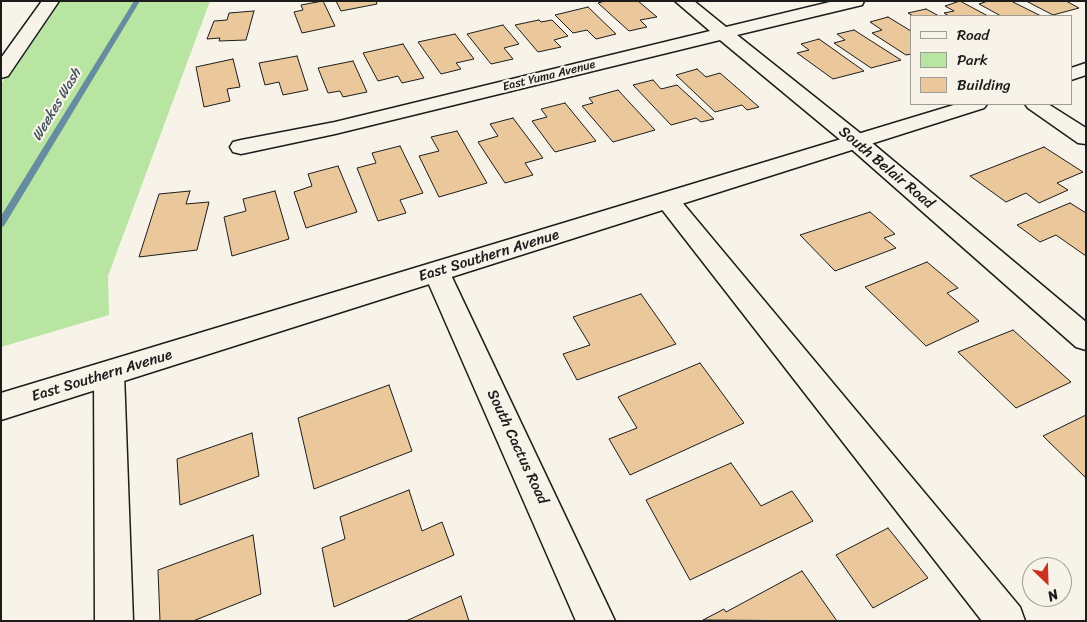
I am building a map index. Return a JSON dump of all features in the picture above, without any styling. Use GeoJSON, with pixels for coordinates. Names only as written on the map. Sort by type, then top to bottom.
{"type":"FeatureCollection","features":[{"type":"Feature","properties":{"kind":"street"},"geometry":{"type":"LineString","coordinates":[[1,72],[51,1]]}},
{"type":"Feature","properties":{"kind":"street","name":"South Belair Road"},"geometry":{"type":"LineString","coordinates":[[683,1],[857,142],[1086,339]]}},
{"type":"Feature","properties":{"kind":"street","name":"East Yuma Avenue"},"geometry":{"type":"LineString","coordinates":[[241,147],[335,128],[856,1]]}},
{"type":"Feature","properties":{"kind":"street"},"geometry":{"type":"LineString","coordinates":[[1072,74],[1086,69]]}},
{"type":"Feature","properties":{"kind":"street","name":"East Southern Avenue"},"geometry":{"type":"LineString","coordinates":[[1,407],[974,105]]}},
{"type":"Feature","properties":{"kind":"street"},"geometry":{"type":"LineString","coordinates":[[1036,105],[1086,138]]}},
{"type":"Feature","properties":{"kind":"street"},"geometry":{"type":"LineString","coordinates":[[668,201],[1006,621]]}},
{"type":"Feature","properties":{"kind":"street","name":"South Cactus Road"},"geometry":{"type":"LineString","coordinates":[[437,272],[596,621]]}},
{"type":"Feature","properties":{"kind":"street"},"geometry":{"type":"LineString","coordinates":[[109,373],[114,621]]}},
{"type":"Feature","properties":{"kind":"green space"},"geometry":{"type":"Polygon","coordinates":[[[59,1],[210,1],[108,276],[109,315],[1,347],[1,84],[59,1]]]}},
{"type":"Feature","properties":{"kind":"building"},"geometry":{"type":"Polygon","coordinates":[[[323,1],[335,26],[302,33],[294,12],[303,10],[301,5],[323,1]]]}},
{"type":"Feature","properties":{"kind":"building"},"geometry":{"type":"Polygon","coordinates":[[[336,1],[376,1],[377,4],[341,11],[336,1]]]}},
{"type":"Feature","properties":{"kind":"building"},"geometry":{"type":"Polygon","coordinates":[[[605,1],[638,1],[657,17],[640,20],[647,27],[629,31],[598,3],[605,1]]]}},
{"type":"Feature","properties":{"kind":"building"},"geometry":{"type":"Polygon","coordinates":[[[960,1],[986,15],[947,15],[944,13],[954,11],[945,6],[960,1]]]}},
{"type":"Feature","properties":{"kind":"building"},"geometry":{"type":"Polygon","coordinates":[[[988,1],[1011,1],[1039,15],[999,15],[979,4],[988,1]]]}},
{"type":"Feature","properties":{"kind":"building"},"geometry":{"type":"Polygon","coordinates":[[[1026,1],[1066,1],[1079,8],[1053,15],[1026,1]]]}},
{"type":"Feature","properties":{"kind":"building"},"geometry":{"type":"Polygon","coordinates":[[[588,7],[616,34],[596,39],[587,30],[573,33],[555,15],[588,7]]]}},
{"type":"Feature","properties":{"kind":"building"},"geometry":{"type":"Polygon","coordinates":[[[926,9],[937,15],[911,15],[908,13],[926,9]]]}},
{"type":"Feature","properties":{"kind":"building"},"geometry":{"type":"Polygon","coordinates":[[[254,11],[246,40],[219,41],[220,38],[207,39],[214,21],[227,20],[229,13],[254,11]]]}},
{"type":"Feature","properties":{"kind":"building"},"geometry":{"type":"Polygon","coordinates":[[[888,17],[910,30],[910,54],[906,55],[872,33],[882,30],[870,22],[888,17]]]}},
{"type":"Feature","properties":{"kind":"building"},"geometry":{"type":"Polygon","coordinates":[[[539,20],[541,22],[552,20],[568,36],[554,40],[561,47],[538,52],[515,25],[539,20]]]}},
{"type":"Feature","properties":{"kind":"building"},"geometry":{"type":"Polygon","coordinates":[[[503,25],[519,44],[504,48],[513,59],[491,64],[467,34],[503,25]]]}},
{"type":"Feature","properties":{"kind":"building"},"geometry":{"type":"Polygon","coordinates":[[[854,30],[901,60],[871,68],[834,43],[845,40],[837,34],[854,30]]]}},
{"type":"Feature","properties":{"kind":"building"},"geometry":{"type":"Polygon","coordinates":[[[455,34],[474,59],[456,63],[461,69],[441,74],[418,42],[455,34]]]}},
{"type":"Feature","properties":{"kind":"building"},"geometry":{"type":"Polygon","coordinates":[[[819,39],[864,71],[833,79],[797,53],[809,50],[801,44],[819,39]]]}},
{"type":"Feature","properties":{"kind":"building"},"geometry":{"type":"Polygon","coordinates":[[[403,44],[424,78],[402,83],[398,76],[378,81],[363,53],[403,44]]]}},
{"type":"Feature","properties":{"kind":"building"},"geometry":{"type":"Polygon","coordinates":[[[297,56],[308,90],[283,95],[279,82],[265,85],[259,63],[297,56]]]}},
{"type":"Feature","properties":{"kind":"building"},"geometry":{"type":"Polygon","coordinates":[[[233,59],[240,87],[227,89],[230,101],[204,107],[196,67],[233,59]]]}},
{"type":"Feature","properties":{"kind":"building"},"geometry":{"type":"Polygon","coordinates":[[[353,61],[367,92],[343,97],[340,91],[328,93],[318,68],[353,61]]]}},
{"type":"Feature","properties":{"kind":"building"},"geometry":{"type":"Polygon","coordinates":[[[697,69],[706,77],[720,73],[759,107],[747,110],[742,105],[715,112],[676,75],[697,69]]]}},
{"type":"Feature","properties":{"kind":"building"},"geometry":{"type":"Polygon","coordinates":[[[653,80],[661,89],[677,85],[714,119],[701,122],[696,118],[671,125],[633,85],[653,80]]]}},
{"type":"Feature","properties":{"kind":"building"},"geometry":{"type":"Polygon","coordinates":[[[618,90],[655,130],[613,142],[582,106],[593,103],[589,98],[618,90]]]}},
{"type":"Feature","properties":{"kind":"building"},"geometry":{"type":"Polygon","coordinates":[[[565,103],[596,141],[555,152],[532,121],[547,117],[541,109],[565,103]]]}},
{"type":"Feature","properties":{"kind":"building"},"geometry":{"type":"Polygon","coordinates":[[[513,118],[543,158],[525,163],[533,175],[505,183],[478,142],[498,136],[490,124],[513,118]]]}},
{"type":"Feature","properties":{"kind":"building"},"geometry":{"type":"Polygon","coordinates":[[[457,131],[487,183],[439,197],[419,156],[439,151],[431,137],[457,131]]]}},
{"type":"Feature","properties":{"kind":"building"},"geometry":{"type":"Polygon","coordinates":[[[400,146],[423,193],[400,200],[406,213],[378,221],[357,168],[376,163],[372,153],[400,146]]]}},
{"type":"Feature","properties":{"kind":"building"},"geometry":{"type":"Polygon","coordinates":[[[1044,147],[1083,172],[1057,183],[1068,190],[1039,203],[1026,193],[1006,202],[970,176],[1044,147]]]}},
{"type":"Feature","properties":{"kind":"building"},"geometry":{"type":"Polygon","coordinates":[[[338,166],[357,212],[306,228],[294,192],[312,186],[308,174],[338,166]]]}},
{"type":"Feature","properties":{"kind":"building"},"geometry":{"type":"Polygon","coordinates":[[[190,191],[186,204],[209,202],[197,250],[139,257],[159,194],[190,191]]]}},
{"type":"Feature","properties":{"kind":"building"},"geometry":{"type":"Polygon","coordinates":[[[275,191],[289,239],[232,256],[224,217],[246,211],[243,199],[275,191]]]}},
{"type":"Feature","properties":{"kind":"building"},"geometry":{"type":"Polygon","coordinates":[[[1070,203],[1086,213],[1086,256],[1056,235],[1040,242],[1017,225],[1070,203]]]}},
{"type":"Feature","properties":{"kind":"building"},"geometry":{"type":"Polygon","coordinates":[[[870,212],[895,234],[884,238],[896,248],[835,271],[800,235],[870,212]]]}},
{"type":"Feature","properties":{"kind":"building"},"geometry":{"type":"Polygon","coordinates":[[[927,262],[958,288],[947,293],[979,321],[926,346],[865,287],[927,262]]]}},
{"type":"Feature","properties":{"kind":"building"},"geometry":{"type":"Polygon","coordinates":[[[641,294],[676,344],[577,380],[563,354],[590,345],[573,317],[641,294]]]}},
{"type":"Feature","properties":{"kind":"building"},"geometry":{"type":"Polygon","coordinates":[[[1013,330],[1071,382],[1016,408],[958,352],[1013,330]]]}},
{"type":"Feature","properties":{"kind":"building"},"geometry":{"type":"Polygon","coordinates":[[[700,363],[744,423],[630,475],[609,439],[637,428],[618,397],[700,363]]]}},
{"type":"Feature","properties":{"kind":"building"},"geometry":{"type":"Polygon","coordinates":[[[389,385],[412,451],[314,489],[298,418],[389,385]]]}},
{"type":"Feature","properties":{"kind":"building"},"geometry":{"type":"Polygon","coordinates":[[[1086,415],[1086,478],[1043,436],[1086,415]]]}},
{"type":"Feature","properties":{"kind":"building"},"geometry":{"type":"Polygon","coordinates":[[[252,433],[259,476],[180,505],[177,459],[252,433]]]}},
{"type":"Feature","properties":{"kind":"building"},"geometry":{"type":"Polygon","coordinates":[[[731,463],[761,506],[792,491],[813,521],[690,580],[646,500],[731,463]]]}},
{"type":"Feature","properties":{"kind":"building"},"geometry":{"type":"Polygon","coordinates":[[[409,490],[422,531],[442,522],[454,555],[334,607],[322,548],[345,539],[340,517],[409,490]]]}},
{"type":"Feature","properties":{"kind":"building"},"geometry":{"type":"Polygon","coordinates":[[[888,528],[928,578],[873,608],[836,555],[888,528]]]}},
{"type":"Feature","properties":{"kind":"building"},"geometry":{"type":"Polygon","coordinates":[[[253,535],[261,594],[193,621],[160,621],[158,570],[253,535]]]}},
{"type":"Feature","properties":{"kind":"building"},"geometry":{"type":"Polygon","coordinates":[[[802,571],[837,621],[703,620],[724,609],[726,612],[802,571]]]}},
{"type":"Feature","properties":{"kind":"building"},"geometry":{"type":"Polygon","coordinates":[[[461,596],[469,621],[406,621],[461,596]]]}},
{"type":"Feature","properties":{"kind":"waterway","name":"Weekes Wash"},"geometry":{"type":"LineString","coordinates":[[1,224],[137,1]]}}]}
